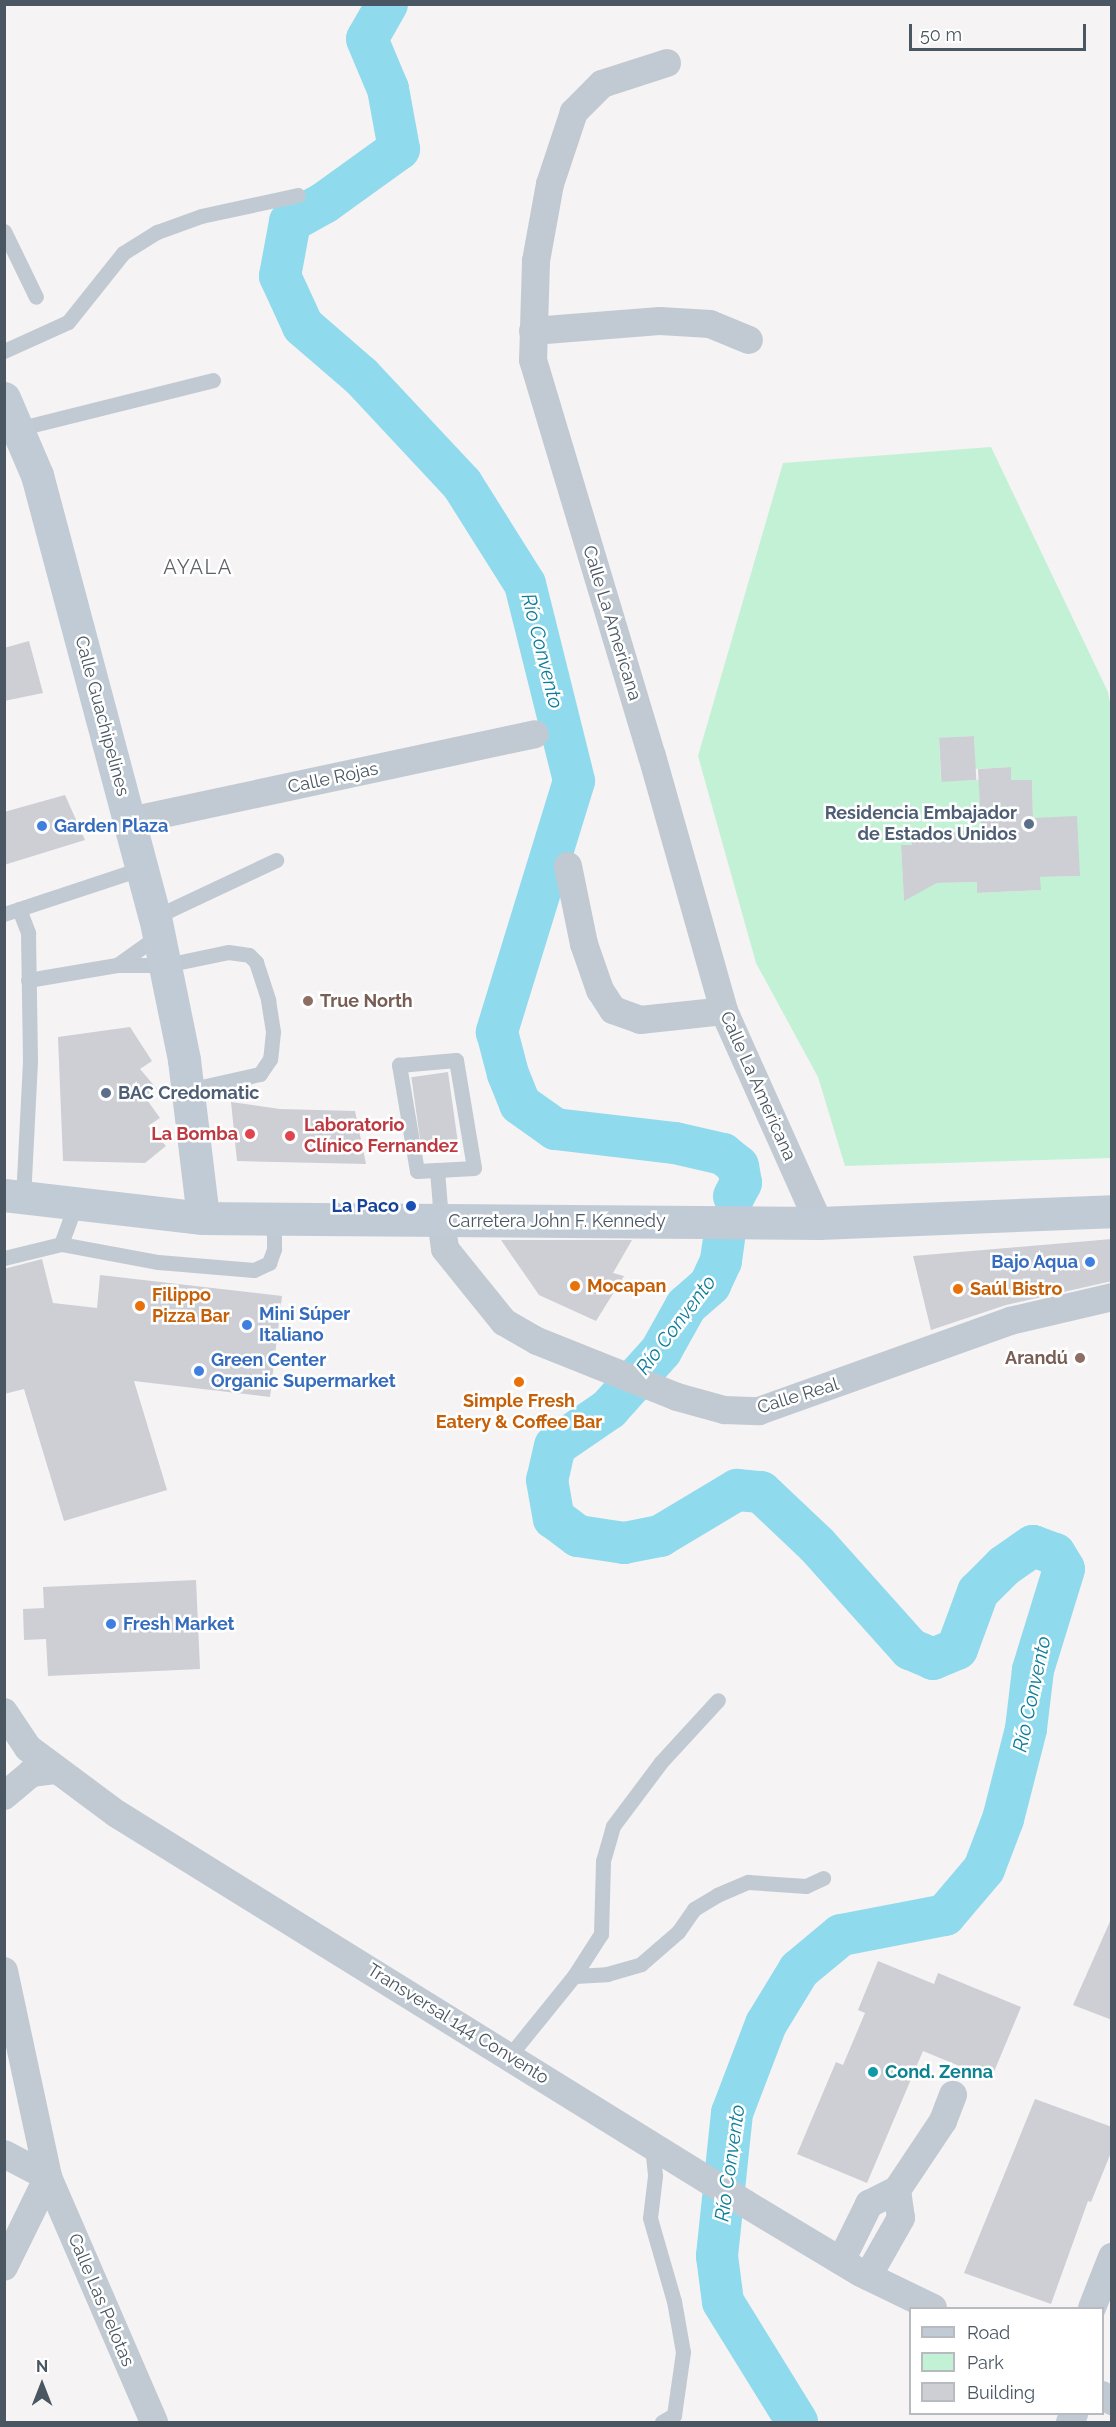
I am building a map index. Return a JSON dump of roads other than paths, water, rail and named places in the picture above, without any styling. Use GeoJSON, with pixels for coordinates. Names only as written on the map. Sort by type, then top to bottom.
{"type":"FeatureCollection","features":[{"type":"Feature","properties":{"kind":"main road","name":"Calle Guachipelines"},"geometry":{"type":"LineString","coordinates":[[4,398],[37,475],[143,868],[160,939],[188,1090],[203,1218]]}},
{"type":"Feature","properties":{"kind":"main road","name":"Carretera John F. Kennedy"},"geometry":{"type":"LineString","coordinates":[[14,1197],[75,1206],[203,1218],[274,1219],[819,1223],[1112,1210]]}},
{"type":"Feature","properties":{"kind":"street","name":"Calle La Americana"},"geometry":{"type":"LineString","coordinates":[[667,63],[602,84],[574,112],[550,184],[536,261],[533,360],[652,756],[724,1011],[819,1223]]}},
{"type":"Feature","properties":{"kind":"street"},"geometry":{"type":"LineString","coordinates":[[533,331],[660,321],[710,324],[749,340]]}},
{"type":"Feature","properties":{"kind":"street","name":"Calle Rojas"},"geometry":{"type":"LineString","coordinates":[[130,820],[535,734]]}},
{"type":"Feature","properties":{"kind":"street"},"geometry":{"type":"LineString","coordinates":[[568,866],[584,944],[600,990],[613,1010],[640,1020],[724,1011]]}},
{"type":"Feature","properties":{"kind":"street","name":"Calle Real"},"geometry":{"type":"LineString","coordinates":[[441,1220],[445,1249],[504,1322],[537,1341],[677,1397],[724,1410],[759,1411],[1010,1321],[1112,1297]]}},
{"type":"Feature","properties":{"kind":"street","name":"Transversal 144 Convento"},"geometry":{"type":"LineString","coordinates":[[6,1721],[28,1748],[117,1814],[510,2055],[746,2204],[868,2276],[931,2307]]}},
{"type":"Feature","properties":{"kind":"street"},"geometry":{"type":"LineString","coordinates":[[4,1796],[31,1773],[57,1770]]}},
{"type":"Feature","properties":{"kind":"street","name":"Calle Las Pelotas"},"geometry":{"type":"LineString","coordinates":[[4,1971],[48,2177],[154,2422]]}},
{"type":"Feature","properties":{"kind":"street"},"geometry":{"type":"LineString","coordinates":[[841,2260],[869,2204],[897,2190],[943,2121],[953,2095]]}},
{"type":"Feature","properties":{"kind":"street"},"geometry":{"type":"LineString","coordinates":[[4,2154],[48,2177],[4,2267]]}},
{"type":"Feature","properties":{"kind":"street"},"geometry":{"type":"LineString","coordinates":[[868,2276],[901,2218],[897,2190]]}},
{"type":"Feature","properties":{"kind":"street"},"geometry":{"type":"LineString","coordinates":[[1092,2307],[1112,2257]]}},
{"type":"Feature","properties":{"kind":"lane"},"geometry":{"type":"LineString","coordinates":[[4,351],[68,322],[123,252],[157,232],[201,216],[298,195]]}},
{"type":"Feature","properties":{"kind":"lane"},"geometry":{"type":"LineString","coordinates":[[4,231],[36,297]]}},
{"type":"Feature","properties":{"kind":"lane"},"geometry":{"type":"LineString","coordinates":[[17,429],[213,380]]}},
{"type":"Feature","properties":{"kind":"lane"},"geometry":{"type":"LineString","coordinates":[[28,980],[117,965],[160,939],[276,860]]}},
{"type":"Feature","properties":{"kind":"lane"},"geometry":{"type":"LineString","coordinates":[[14,1197],[30,1061],[28,933],[12,912],[143,868]]}},
{"type":"Feature","properties":{"kind":"lane"},"geometry":{"type":"LineString","coordinates":[[117,965],[160,939],[249,955],[256,962],[268,1000],[273,1032],[270,1059],[260,1074],[188,1090]]}},
{"type":"Feature","properties":{"kind":"lane"},"geometry":{"type":"LineString","coordinates":[[456,1060],[474,1168],[437,1170],[417,1171],[399,1065],[456,1060]]}},
{"type":"Feature","properties":{"kind":"lane"},"geometry":{"type":"LineString","coordinates":[[437,1170],[441,1220]]}},
{"type":"Feature","properties":{"kind":"lane"},"geometry":{"type":"LineString","coordinates":[[62,1244],[75,1206]]}},
{"type":"Feature","properties":{"kind":"lane"},"geometry":{"type":"LineString","coordinates":[[4,1258],[62,1244],[158,1262],[254,1270],[269,1263],[274,1250],[274,1219]]}},
{"type":"Feature","properties":{"kind":"lane"},"geometry":{"type":"LineString","coordinates":[[510,2055],[574,1976],[601,1934],[600,1881],[613,1826],[661,1762],[718,1700]]}},
{"type":"Feature","properties":{"kind":"lane"},"geometry":{"type":"LineString","coordinates":[[574,1976],[607,1974],[641,1965],[678,1932],[694,1909],[717,1894],[748,1882],[806,1886],[823,1878]]}},
{"type":"Feature","properties":{"kind":"lane"},"geometry":{"type":"LineString","coordinates":[[652,2146],[655,2176],[650,2218],[674,2301],[683,2352],[674,2415],[662,2422]]}},
{"type":"Feature","properties":{"kind":"waterway","name":"Río Convento"},"geometry":{"type":"LineString","coordinates":[[387,4],[367,39],[388,89],[399,149],[324,203],[290,222],[280,276],[303,326],[361,376],[462,484],[525,584],[574,781],[497,1032],[508,1074],[520,1104],[555,1129],[675,1143],[723,1154],[738,1166],[741,1183],[734,1196]]}},
{"type":"Feature","properties":{"kind":"waterway","name":"Río Convento"},"geometry":{"type":"LineString","coordinates":[[724,1239],[721,1261],[710,1285],[686,1306],[661,1351],[609,1409],[555,1446],[547,1480],[554,1518],[578,1536],[624,1543],[660,1536],[737,1490],[761,1492],[817,1545],[910,1649],[933,1659],[957,1649],[978,1592],[1004,1566],[1033,1546],[1055,1554],[1064,1569],[1033,1670],[1026,1729],[1003,1819],[984,1869],[945,1915],[841,1935],[799,1970],[766,2024],[732,2113],[717,2256],[723,2302],[797,2422]]}},
{"type":"Feature","properties":{"kind":"place","name":"Residencia Embajador de Estados Unidos"},"geometry":{"type":"Point","coordinates":[1029,824]}},
{"type":"Feature","properties":{"kind":"place","name":"Garden Plaza"},"geometry":{"type":"Point","coordinates":[42,826]}},
{"type":"Feature","properties":{"kind":"place","name":"True North"},"geometry":{"type":"Point","coordinates":[308,1001]}},
{"type":"Feature","properties":{"kind":"place","name":"BAC Credomatic"},"geometry":{"type":"Point","coordinates":[106,1093]}},
{"type":"Feature","properties":{"kind":"place","name":"La Bomba"},"geometry":{"type":"Point","coordinates":[250,1134]}},
{"type":"Feature","properties":{"kind":"place","name":"Laboratorio Clínico Fernandez"},"geometry":{"type":"Point","coordinates":[290,1136]}},
{"type":"Feature","properties":{"kind":"place","name":"La Paco"},"geometry":{"type":"Point","coordinates":[411,1206]}},
{"type":"Feature","properties":{"kind":"place","name":"Bajo Aqua"},"geometry":{"type":"Point","coordinates":[1090,1262]}},
{"type":"Feature","properties":{"kind":"place","name":"Mocapan"},"geometry":{"type":"Point","coordinates":[575,1286]}},
{"type":"Feature","properties":{"kind":"place","name":"Saúl Bistro"},"geometry":{"type":"Point","coordinates":[958,1289]}},
{"type":"Feature","properties":{"kind":"place","name":"Filippo Pizza Bar"},"geometry":{"type":"Point","coordinates":[140,1306]}},
{"type":"Feature","properties":{"kind":"place","name":"Mini Súper Italiano"},"geometry":{"type":"Point","coordinates":[247,1325]}},
{"type":"Feature","properties":{"kind":"place","name":"Arandú"},"geometry":{"type":"Point","coordinates":[1080,1358]}},
{"type":"Feature","properties":{"kind":"place","name":"Green Center Organic Supermarket"},"geometry":{"type":"Point","coordinates":[199,1371]}},
{"type":"Feature","properties":{"kind":"place","name":"Simple Fresh Eatery & Coffee Bar"},"geometry":{"type":"Point","coordinates":[519,1382]}},
{"type":"Feature","properties":{"kind":"place","name":"Fresh Market"},"geometry":{"type":"Point","coordinates":[111,1624]}},
{"type":"Feature","properties":{"kind":"place","name":"Cond. Zenna"},"geometry":{"type":"Point","coordinates":[873,2072]}},
{"type":"Feature","properties":{"kind":"district","name":"AYALA"},"geometry":{"type":"Point","coordinates":[198,567]}}]}
